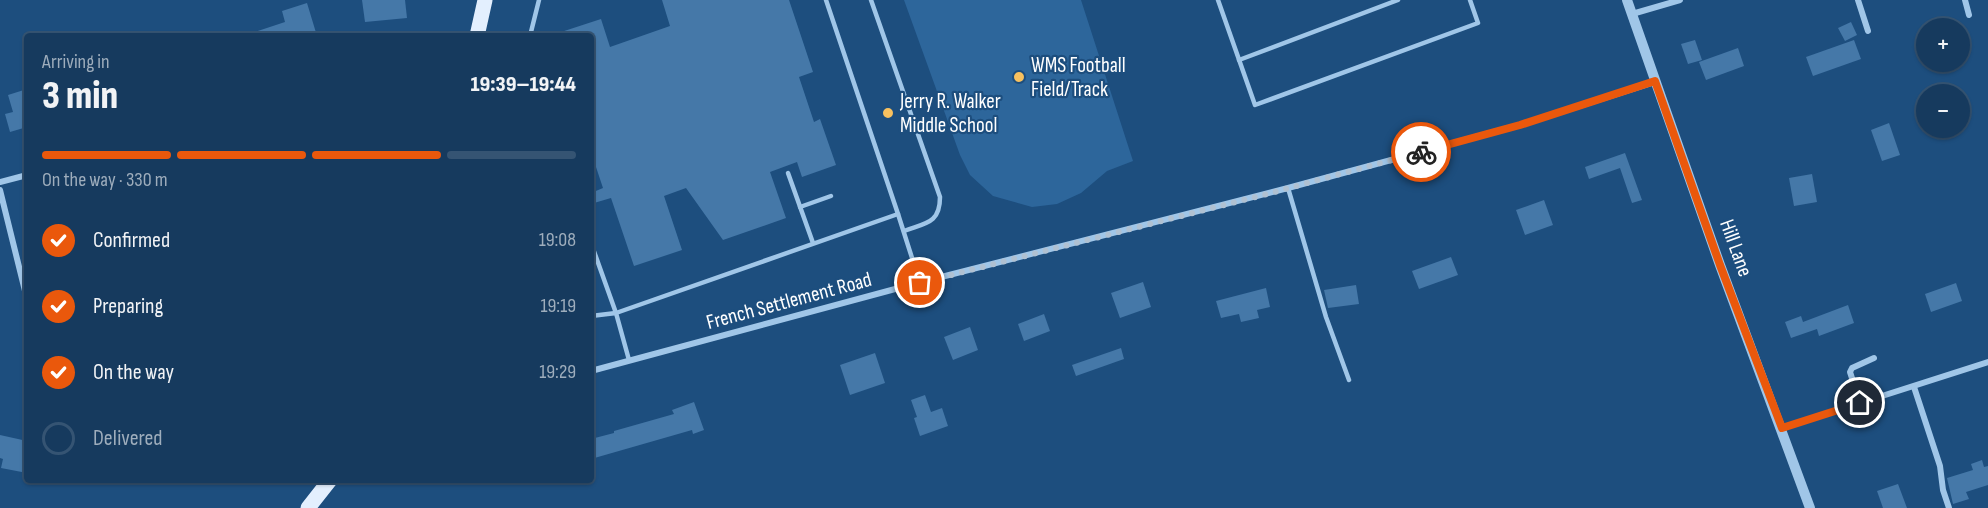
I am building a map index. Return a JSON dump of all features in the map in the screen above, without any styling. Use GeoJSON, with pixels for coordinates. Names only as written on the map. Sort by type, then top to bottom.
{"type":"FeatureCollection","features":[{"type":"Feature","properties":{"kind":"main road"},"geometry":{"type":"LineString","coordinates":[[478,33],[485,0]]}},
{"type":"Feature","properties":{"kind":"main road"},"geometry":{"type":"LineString","coordinates":[[308,508],[328,483]]}},
{"type":"Feature","properties":{"kind":"street","name":"Hill Lane"},"geometry":{"type":"LineString","coordinates":[[1627,0],[1720,265],[1810,508]]}},
{"type":"Feature","properties":{"kind":"street"},"geometry":{"type":"LineString","coordinates":[[1632,14],[1680,0]]}},
{"type":"Feature","properties":{"kind":"street"},"geometry":{"type":"LineString","coordinates":[[1858,0],[1868,31]]}},
{"type":"Feature","properties":{"kind":"street"},"geometry":{"type":"LineString","coordinates":[[1965,0],[1969,15]]}},
{"type":"Feature","properties":{"kind":"street","name":"French Settlement Road"},"geometry":{"type":"LineString","coordinates":[[594,370],[1520,125],[1655,81]]}},
{"type":"Feature","properties":{"kind":"street"},"geometry":{"type":"LineString","coordinates":[[0,182],[24,176]]}},
{"type":"Feature","properties":{"kind":"street"},"geometry":{"type":"LineString","coordinates":[[0,190],[24,286]]}},
{"type":"Feature","properties":{"kind":"street"},"geometry":{"type":"LineString","coordinates":[[1860,403],[1850,372],[1852,368],[1874,358]]}},
{"type":"Feature","properties":{"kind":"street"},"geometry":{"type":"LineString","coordinates":[[1782,428],[1988,362]]}},
{"type":"Feature","properties":{"kind":"street"},"geometry":{"type":"LineString","coordinates":[[1914,387],[1940,466],[1943,490],[1949,508]]}},
{"type":"Feature","properties":{"kind":"lane"},"geometry":{"type":"LineString","coordinates":[[531,33],[539,0]]}},
{"type":"Feature","properties":{"kind":"lane"},"geometry":{"type":"LineString","coordinates":[[826,0],[920,283]]}},
{"type":"Feature","properties":{"kind":"lane"},"geometry":{"type":"LineString","coordinates":[[871,0],[940,197],[940,210],[933,220],[903,231]]}},
{"type":"Feature","properties":{"kind":"lane"},"geometry":{"type":"LineString","coordinates":[[1218,0],[1255,105],[1478,23],[1470,0]]}},
{"type":"Feature","properties":{"kind":"lane"},"geometry":{"type":"LineString","coordinates":[[1239,60],[1398,0]]}},
{"type":"Feature","properties":{"kind":"lane"},"geometry":{"type":"LineString","coordinates":[[788,173],[813,243]]}},
{"type":"Feature","properties":{"kind":"lane"},"geometry":{"type":"LineString","coordinates":[[1288,188],[1326,316],[1349,380]]}},
{"type":"Feature","properties":{"kind":"lane"},"geometry":{"type":"LineString","coordinates":[[800,207],[831,196]]}},
{"type":"Feature","properties":{"kind":"lane"},"geometry":{"type":"LineString","coordinates":[[594,316],[616,313],[898,214]]}},
{"type":"Feature","properties":{"kind":"lane"},"geometry":{"type":"LineString","coordinates":[[594,251],[616,313],[629,360]]}},
{"type":"Feature","properties":{"kind":"shaded area","name":"WMS Football Field/Track"},"geometry":{"type":"Polygon","coordinates":[[[904,0],[1081,0],[1133,161],[1107,171],[1081,193],[1057,204],[1032,207],[993,196],[970,175],[960,155],[904,0]]]}},
{"type":"Feature","properties":{"kind":"building"},"geometry":{"type":"Polygon","coordinates":[[[362,0],[405,0],[407,18],[365,22],[362,0]]]}},
{"type":"Feature","properties":{"kind":"building"},"geometry":{"type":"Polygon","coordinates":[[[662,0],[789,0],[813,72],[799,77],[814,122],[820,119],[836,165],[802,177],[797,162],[770,172],[786,218],[723,240],[686,188],[664,196],[682,250],[634,266],[611,198],[594,203],[594,192],[603,188],[594,161],[594,33],[558,33],[601,19],[610,47],[670,26],[662,0]]]}},
{"type":"Feature","properties":{"kind":"building"},"geometry":{"type":"Polygon","coordinates":[[[307,3],[316,33],[252,33],[285,22],[282,11],[307,3]]]}},
{"type":"Feature","properties":{"kind":"building"},"geometry":{"type":"Polygon","coordinates":[[[1851,22],[1857,35],[1845,41],[1838,28],[1851,22]]]}},
{"type":"Feature","properties":{"kind":"building"},"geometry":{"type":"Polygon","coordinates":[[[1695,40],[1702,60],[1688,64],[1681,44],[1695,40]]]}},
{"type":"Feature","properties":{"kind":"building"},"geometry":{"type":"Polygon","coordinates":[[[1854,40],[1861,59],[1813,76],[1806,57],[1854,40]]]}},
{"type":"Feature","properties":{"kind":"building"},"geometry":{"type":"Polygon","coordinates":[[[1738,48],[1744,66],[1706,80],[1699,62],[1738,48]]]}},
{"type":"Feature","properties":{"kind":"building"},"geometry":{"type":"Polygon","coordinates":[[[24,90],[24,128],[10,132],[5,114],[13,112],[8,95],[24,90]]]}},
{"type":"Feature","properties":{"kind":"building"},"geometry":{"type":"Polygon","coordinates":[[[1889,123],[1900,155],[1882,161],[1871,130],[1889,123]]]}},
{"type":"Feature","properties":{"kind":"building"},"geometry":{"type":"Polygon","coordinates":[[[1625,153],[1642,200],[1632,203],[1620,168],[1589,179],[1585,167],[1625,153]]]}},
{"type":"Feature","properties":{"kind":"building"},"geometry":{"type":"Polygon","coordinates":[[[1812,174],[1817,202],[1794,206],[1789,178],[1812,174]]]}},
{"type":"Feature","properties":{"kind":"building"},"geometry":{"type":"Polygon","coordinates":[[[1544,200],[1553,225],[1525,235],[1516,210],[1544,200]]]}},
{"type":"Feature","properties":{"kind":"building"},"geometry":{"type":"Polygon","coordinates":[[[1451,257],[1458,275],[1419,289],[1412,271],[1451,257]]]}},
{"type":"Feature","properties":{"kind":"building"},"geometry":{"type":"Polygon","coordinates":[[[1143,282],[1151,307],[1120,318],[1111,293],[1143,282]]]}},
{"type":"Feature","properties":{"kind":"building"},"geometry":{"type":"Polygon","coordinates":[[[1956,283],[1962,301],[1931,312],[1925,294],[1956,283]]]}},
{"type":"Feature","properties":{"kind":"building"},"geometry":{"type":"Polygon","coordinates":[[[1356,285],[1359,304],[1328,308],[1324,290],[1356,285]]]}},
{"type":"Feature","properties":{"kind":"building"},"geometry":{"type":"Polygon","coordinates":[[[1266,288],[1270,307],[1257,310],[1259,318],[1241,322],[1239,314],[1221,318],[1216,301],[1266,288]]]}},
{"type":"Feature","properties":{"kind":"building"},"geometry":{"type":"Polygon","coordinates":[[[1848,305],[1854,323],[1819,336],[1817,329],[1791,338],[1785,322],[1801,316],[1803,322],[1848,305]]]}},
{"type":"Feature","properties":{"kind":"building"},"geometry":{"type":"Polygon","coordinates":[[[1044,314],[1050,331],[1024,341],[1018,324],[1044,314]]]}},
{"type":"Feature","properties":{"kind":"building"},"geometry":{"type":"Polygon","coordinates":[[[970,327],[978,350],[953,360],[944,337],[970,327]]]}},
{"type":"Feature","properties":{"kind":"building"},"geometry":{"type":"Polygon","coordinates":[[[1121,348],[1124,359],[1076,376],[1072,365],[1121,348]]]}},
{"type":"Feature","properties":{"kind":"building"},"geometry":{"type":"Polygon","coordinates":[[[875,353],[885,383],[850,395],[840,365],[875,353]]]}},
{"type":"Feature","properties":{"kind":"building"},"geometry":{"type":"Polygon","coordinates":[[[925,395],[931,412],[942,408],[948,426],[920,436],[911,400],[925,395]]]}},
{"type":"Feature","properties":{"kind":"building"},"geometry":{"type":"Polygon","coordinates":[[[694,402],[704,430],[693,434],[692,430],[594,458],[594,438],[674,414],[672,410],[694,402]]]}},
{"type":"Feature","properties":{"kind":"building"},"geometry":{"type":"Polygon","coordinates":[[[0,435],[24,440],[24,472],[1,468],[3,459],[0,458],[0,435]]]}},
{"type":"Feature","properties":{"kind":"building"},"geometry":{"type":"Polygon","coordinates":[[[1982,460],[1984,467],[1988,466],[1988,485],[1966,492],[1969,499],[1953,504],[1947,478],[1973,470],[1971,464],[1982,460]]]}},
{"type":"Feature","properties":{"kind":"building"},"geometry":{"type":"Polygon","coordinates":[[[1898,484],[1907,508],[1883,508],[1877,491],[1898,484]]]}},
{"type":"Feature","properties":{"kind":"way so far"},"geometry":{"type":"LineString","coordinates":[[920,283],[1421,152]]}},
{"type":"Feature","properties":{"kind":"place","name":"WMS Football Field/Track"},"geometry":{"type":"Point","coordinates":[1019,77]}},
{"type":"Feature","properties":{"kind":"place","name":"Jerry R. Walker Middle School"},"geometry":{"type":"Point","coordinates":[888,113]}},
{"type":"Feature","properties":{"kind":"route"},"geometry":{"type":"LineString","coordinates":[[1421,152],[1520,125],[1655,81],[1720,265],[1782,428],[1860,403]]}}]}
